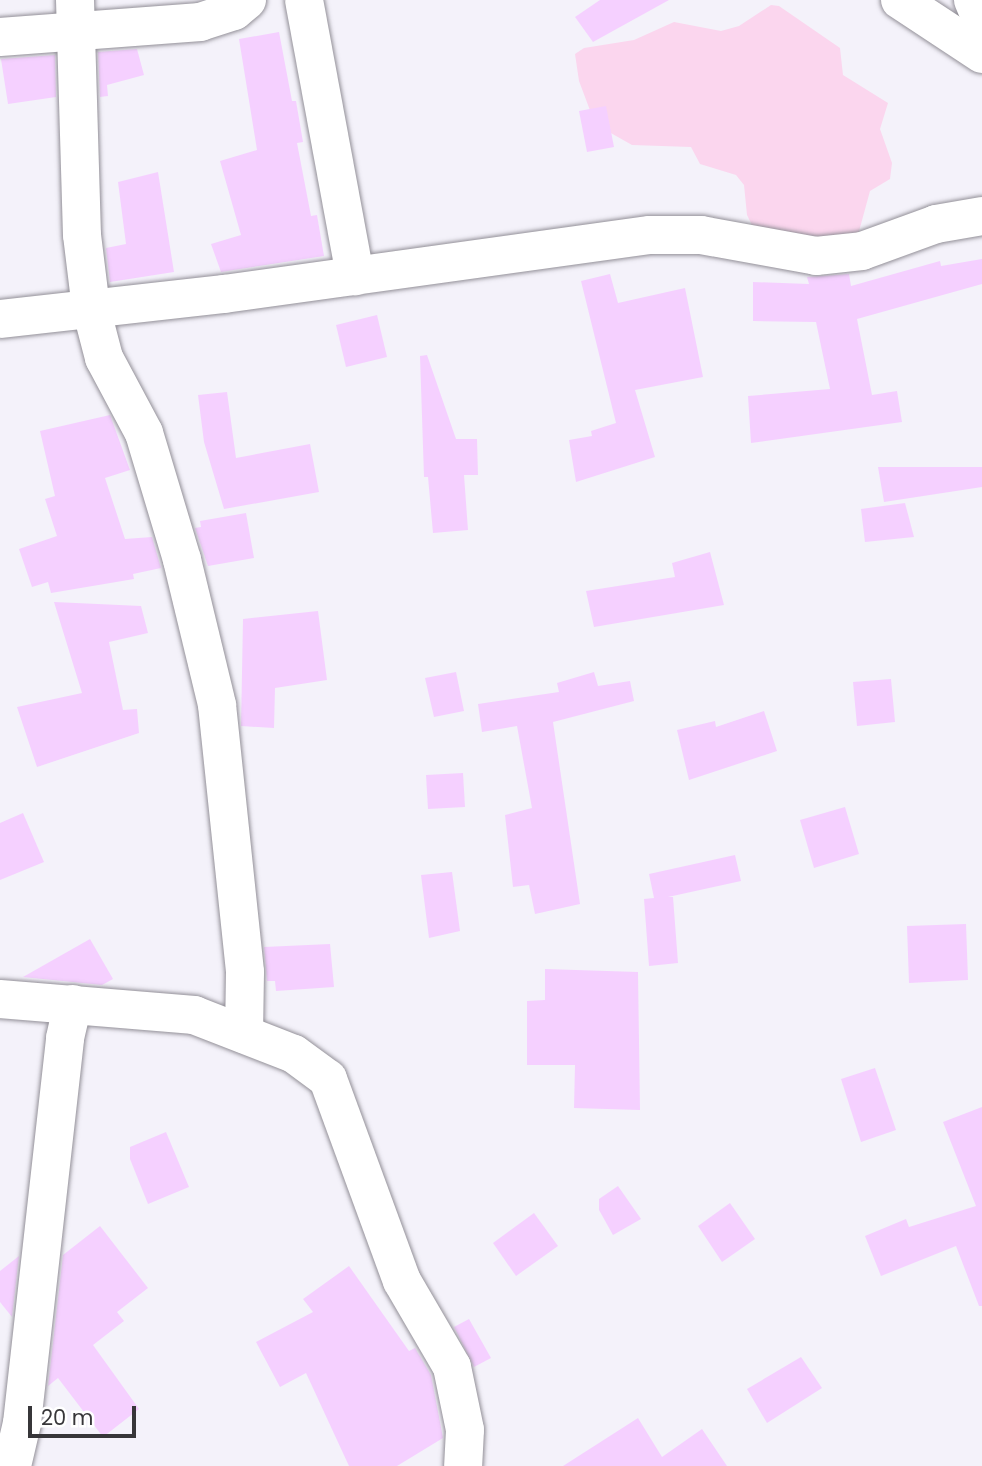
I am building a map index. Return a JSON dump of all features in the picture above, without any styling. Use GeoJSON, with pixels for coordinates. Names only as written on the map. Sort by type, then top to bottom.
{"type":"FeatureCollection","features":[{"type":"Feature","properties":{"kind":"street"},"geometry":{"type":"LineString","coordinates":[[0,37],[75,16],[200,22],[234,11],[247,0]]}},
{"type":"Feature","properties":{"kind":"street"},"geometry":{"type":"LineString","coordinates":[[304,0],[355,275]]}},
{"type":"Feature","properties":{"kind":"street"},"geometry":{"type":"LineString","coordinates":[[900,0],[982,54]]}},
{"type":"Feature","properties":{"kind":"street"},"geometry":{"type":"LineString","coordinates":[[973,0],[982,21]]}},
{"type":"Feature","properties":{"kind":"street"},"geometry":{"type":"LineString","coordinates":[[75,16],[82,234],[91,308],[104,358],[144,433],[182,560],[217,705],[245,972],[244,1034]]}},
{"type":"Feature","properties":{"kind":"street"},"geometry":{"type":"LineString","coordinates":[[0,319],[650,235],[702,235],[816,256],[862,251],[936,224],[982,216]]}},
{"type":"Feature","properties":{"kind":"street"},"geometry":{"type":"LineString","coordinates":[[0,999],[194,1014],[295,1054],[328,1079],[401,1280],[452,1367],[466,1430],[463,1466]]}},
{"type":"Feature","properties":{"kind":"street"},"geometry":{"type":"LineString","coordinates":[[12,1466],[22,1423],[64,1052],[73,1004]]}},
{"type":"Feature","properties":{"kind":"shaded area"},"geometry":{"type":"Polygon","coordinates":[[[771,5],[779,6],[840,48],[843,75],[888,103],[880,129],[892,163],[890,179],[870,191],[858,235],[834,244],[754,229],[747,215],[744,185],[736,175],[700,164],[691,147],[632,145],[609,132],[591,113],[579,81],[575,54],[584,48],[634,40],[674,22],[721,31],[739,26],[771,5]]]}},
{"type":"Feature","properties":{"kind":"building"},"geometry":{"type":"Polygon","coordinates":[[[600,0],[669,0],[593,42],[575,17],[600,0]]]}},
{"type":"Feature","properties":{"kind":"building"},"geometry":{"type":"Polygon","coordinates":[[[279,32],[292,101],[296,101],[303,142],[297,143],[311,216],[317,215],[324,256],[221,272],[211,244],[241,235],[220,161],[257,150],[239,39],[279,32]]]}},
{"type":"Feature","properties":{"kind":"building"},"geometry":{"type":"Polygon","coordinates":[[[137,49],[144,75],[107,85],[108,96],[100,97],[98,52],[137,49]]]}},
{"type":"Feature","properties":{"kind":"building"},"geometry":{"type":"Polygon","coordinates":[[[55,55],[56,97],[8,104],[1,59],[55,55]]]}},
{"type":"Feature","properties":{"kind":"building"},"geometry":{"type":"Polygon","coordinates":[[[606,106],[614,147],[587,152],[579,111],[606,106]]]}},
{"type":"Feature","properties":{"kind":"building"},"geometry":{"type":"Polygon","coordinates":[[[158,172],[174,272],[110,282],[106,248],[126,244],[118,182],[158,172]]]}},
{"type":"Feature","properties":{"kind":"building"},"geometry":{"type":"Polygon","coordinates":[[[982,259],[982,284],[857,319],[872,395],[897,391],[902,422],[751,443],[748,396],[830,389],[816,322],[753,321],[753,282],[809,284],[807,277],[849,274],[851,286],[940,261],[941,266],[982,259]]]}},
{"type":"Feature","properties":{"kind":"building"},"geometry":{"type":"Polygon","coordinates":[[[610,274],[618,303],[685,288],[703,377],[635,390],[655,457],[576,482],[569,440],[592,436],[591,431],[616,423],[581,281],[610,274]]]}},
{"type":"Feature","properties":{"kind":"building"},"geometry":{"type":"Polygon","coordinates":[[[377,315],[387,357],[346,367],[336,325],[377,315]]]}},
{"type":"Feature","properties":{"kind":"building"},"geometry":{"type":"Polygon","coordinates":[[[427,355],[456,439],[477,439],[478,475],[464,475],[468,530],[433,533],[428,477],[424,477],[420,356],[427,355]]]}},
{"type":"Feature","properties":{"kind":"building"},"geometry":{"type":"Polygon","coordinates":[[[227,392],[236,458],[310,444],[319,492],[224,509],[204,442],[198,395],[227,392]]]}},
{"type":"Feature","properties":{"kind":"building"},"geometry":{"type":"Polygon","coordinates":[[[110,415],[130,470],[105,478],[125,539],[152,537],[161,568],[133,574],[134,579],[51,593],[48,582],[32,587],[19,549],[57,536],[45,499],[55,496],[40,431],[110,415]]]}},
{"type":"Feature","properties":{"kind":"building"},"geometry":{"type":"Polygon","coordinates":[[[878,467],[982,467],[982,487],[884,502],[878,467]]]}},
{"type":"Feature","properties":{"kind":"building"},"geometry":{"type":"Polygon","coordinates":[[[905,503],[914,537],[865,542],[861,509],[905,503]]]}},
{"type":"Feature","properties":{"kind":"building"},"geometry":{"type":"Polygon","coordinates":[[[246,513],[254,558],[208,566],[195,528],[201,527],[200,521],[246,513]]]}},
{"type":"Feature","properties":{"kind":"building"},"geometry":{"type":"Polygon","coordinates":[[[710,552],[724,605],[594,627],[586,591],[675,577],[672,563],[710,552]]]}},
{"type":"Feature","properties":{"kind":"building"},"geometry":{"type":"Polygon","coordinates":[[[54,602],[141,606],[148,633],[109,642],[123,710],[137,709],[139,733],[37,767],[17,707],[82,693],[54,602]]]}},
{"type":"Feature","properties":{"kind":"building"},"geometry":{"type":"Polygon","coordinates":[[[318,611],[327,680],[275,688],[274,728],[241,726],[243,619],[318,611]]]}},
{"type":"Feature","properties":{"kind":"building"},"geometry":{"type":"Polygon","coordinates":[[[456,672],[464,711],[434,717],[425,678],[456,672]]]}},
{"type":"Feature","properties":{"kind":"building"},"geometry":{"type":"Polygon","coordinates":[[[594,672],[598,686],[630,681],[634,701],[553,722],[580,904],[535,914],[529,885],[513,887],[505,815],[532,808],[517,726],[482,732],[478,704],[559,692],[557,683],[594,672]]]}},
{"type":"Feature","properties":{"kind":"building"},"geometry":{"type":"Polygon","coordinates":[[[891,679],[895,722],[857,726],[853,682],[891,679]]]}},
{"type":"Feature","properties":{"kind":"building"},"geometry":{"type":"Polygon","coordinates":[[[764,711],[777,751],[689,780],[677,730],[715,721],[716,727],[764,711]]]}},
{"type":"Feature","properties":{"kind":"building"},"geometry":{"type":"Polygon","coordinates":[[[463,773],[465,807],[428,809],[426,775],[463,773]]]}},
{"type":"Feature","properties":{"kind":"building"},"geometry":{"type":"Polygon","coordinates":[[[845,807],[859,854],[814,868],[800,820],[845,807]]]}},
{"type":"Feature","properties":{"kind":"building"},"geometry":{"type":"Polygon","coordinates":[[[23,813],[44,862],[0,880],[0,823],[23,813]]]}},
{"type":"Feature","properties":{"kind":"building"},"geometry":{"type":"Polygon","coordinates":[[[735,855],[741,881],[668,897],[673,897],[678,963],[649,966],[644,899],[654,898],[649,874],[735,855]]]}},
{"type":"Feature","properties":{"kind":"building"},"geometry":{"type":"Polygon","coordinates":[[[452,872],[460,931],[429,938],[421,875],[452,872]]]}},
{"type":"Feature","properties":{"kind":"building"},"geometry":{"type":"Polygon","coordinates":[[[966,924],[968,980],[909,983],[907,926],[966,924]]]}},
{"type":"Feature","properties":{"kind":"building"},"geometry":{"type":"Polygon","coordinates":[[[90,939],[113,979],[102,985],[23,977],[90,939]]]}},
{"type":"Feature","properties":{"kind":"building"},"geometry":{"type":"Polygon","coordinates":[[[330,944],[334,987],[276,991],[275,981],[267,981],[264,947],[330,944]]]}},
{"type":"Feature","properties":{"kind":"building"},"geometry":{"type":"Polygon","coordinates":[[[545,969],[638,972],[640,1110],[574,1108],[575,1065],[527,1065],[527,1001],[545,1000],[545,969]]]}},
{"type":"Feature","properties":{"kind":"building"},"geometry":{"type":"Polygon","coordinates":[[[875,1068],[896,1130],[861,1142],[841,1079],[875,1068]]]}},
{"type":"Feature","properties":{"kind":"building"},"geometry":{"type":"Polygon","coordinates":[[[982,1107],[982,1306],[979,1306],[956,1246],[881,1276],[865,1236],[906,1219],[909,1227],[976,1206],[943,1122],[982,1107]]]}},
{"type":"Feature","properties":{"kind":"building"},"geometry":{"type":"Polygon","coordinates":[[[166,1132],[189,1187],[148,1204],[130,1159],[130,1147],[166,1132]]]}},
{"type":"Feature","properties":{"kind":"building"},"geometry":{"type":"Polygon","coordinates":[[[618,1186],[641,1219],[613,1235],[599,1210],[599,1199],[618,1186]]]}},
{"type":"Feature","properties":{"kind":"building"},"geometry":{"type":"Polygon","coordinates":[[[730,1203],[755,1239],[722,1262],[698,1226],[730,1203]]]}},
{"type":"Feature","properties":{"kind":"building"},"geometry":{"type":"Polygon","coordinates":[[[534,1213],[558,1246],[516,1276],[493,1243],[534,1213]]]}},
{"type":"Feature","properties":{"kind":"building"},"geometry":{"type":"Polygon","coordinates":[[[100,1226],[148,1288],[117,1312],[124,1321],[93,1345],[139,1409],[103,1437],[58,1378],[48,1386],[63,1255],[100,1226]]]}},
{"type":"Feature","properties":{"kind":"building"},"geometry":{"type":"Polygon","coordinates":[[[19,1256],[12,1317],[0,1302],[0,1271],[19,1256]]]}},
{"type":"Feature","properties":{"kind":"building"},"geometry":{"type":"Polygon","coordinates":[[[349,1266],[409,1351],[415,1348],[431,1375],[443,1438],[397,1466],[349,1466],[306,1373],[280,1387],[256,1342],[313,1312],[303,1299],[349,1266]]]}},
{"type":"Feature","properties":{"kind":"building"},"geometry":{"type":"Polygon","coordinates":[[[469,1319],[491,1358],[474,1367],[454,1327],[469,1319]]]}},
{"type":"Feature","properties":{"kind":"building"},"geometry":{"type":"Polygon","coordinates":[[[801,1357],[822,1388],[767,1423],[747,1389],[801,1357]]]}},
{"type":"Feature","properties":{"kind":"building"},"geometry":{"type":"Polygon","coordinates":[[[638,1418],[662,1457],[702,1429],[727,1466],[563,1466],[638,1418]]]}}]}
